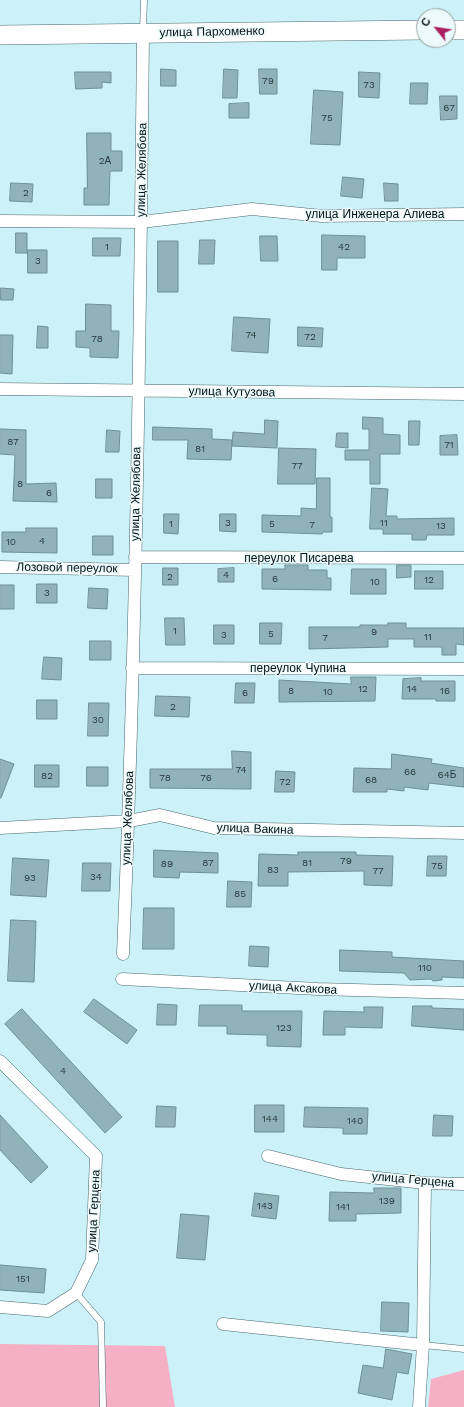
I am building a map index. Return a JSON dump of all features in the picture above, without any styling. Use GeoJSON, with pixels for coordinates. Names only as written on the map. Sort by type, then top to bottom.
{"type":"FeatureCollection","features":[{"type":"Feature","properties":{"kind":"main road","name":"улица Пархоменко"},"geometry":{"type":"LineString","coordinates":[[0,35],[416,30]]}},
{"type":"Feature","properties":{"kind":"street","name":"улица Желябова"},"geometry":{"type":"LineString","coordinates":[[123,954],[129,822],[135,563],[143,33]]}},
{"type":"Feature","properties":{"kind":"street","name":"улица Инженера Алиева"},"geometry":{"type":"LineString","coordinates":[[0,221],[141,222],[252,208],[322,216],[464,214]]}},
{"type":"Feature","properties":{"kind":"street","name":"улица Кутузова"},"geometry":{"type":"LineString","coordinates":[[0,389],[464,394]]}},
{"type":"Feature","properties":{"kind":"street","name":"переулок Писарева"},"geometry":{"type":"LineString","coordinates":[[135,563],[464,558]]}},
{"type":"Feature","properties":{"kind":"street","name":"Лозовой переулок"},"geometry":{"type":"LineString","coordinates":[[0,567],[135,563]]}},
{"type":"Feature","properties":{"kind":"street","name":"переулок Чупина"},"geometry":{"type":"LineString","coordinates":[[132,668],[464,669]]}},
{"type":"Feature","properties":{"kind":"street","name":"улица Вакина"},"geometry":{"type":"LineString","coordinates":[[0,828],[129,822],[160,815],[214,828],[464,833]]}},
{"type":"Feature","properties":{"kind":"street","name":"улица Аксакова"},"geometry":{"type":"LineString","coordinates":[[122,979],[318,989],[464,993]]}},
{"type":"Feature","properties":{"kind":"street","name":"улица Герцена"},"geometry":{"type":"LineString","coordinates":[[0,1061],[96,1156],[92,1260],[76,1293]]}},
{"type":"Feature","properties":{"kind":"street","name":"улица Герцена"},"geometry":{"type":"LineString","coordinates":[[268,1156],[341,1174],[425,1183],[464,1184]]}},
{"type":"Feature","properties":{"kind":"street"},"geometry":{"type":"LineString","coordinates":[[419,1407],[423,1345],[425,1183]]}},
{"type":"Feature","properties":{"kind":"street"},"geometry":{"type":"LineString","coordinates":[[0,1307],[48,1311],[76,1293]]}},
{"type":"Feature","properties":{"kind":"street"},"geometry":{"type":"LineString","coordinates":[[223,1324],[423,1345]]}},
{"type":"Feature","properties":{"kind":"lane"},"geometry":{"type":"LineString","coordinates":[[143,33],[144,0]]}},
{"type":"Feature","properties":{"kind":"lane"},"geometry":{"type":"LineString","coordinates":[[76,1293],[101,1322],[103,1407]]}},
{"type":"Feature","properties":{"kind":"lane"},"geometry":{"type":"LineString","coordinates":[[423,1345],[464,1349]]}},
{"type":"Feature","properties":{"kind":"shaded area"},"geometry":{"type":"Polygon","coordinates":[[[0,1344],[165,1346],[175,1407],[0,1407],[0,1344]]]}},
{"type":"Feature","properties":{"kind":"shaded area"},"geometry":{"type":"Polygon","coordinates":[[[464,1370],[464,1407],[428,1407],[431,1379],[464,1370]]]}},
{"type":"Feature","properties":{"kind":"building"},"geometry":{"type":"Polygon","coordinates":[[[161,69],[176,70],[176,86],[161,86],[161,69]]]}},
{"type":"Feature","properties":{"kind":"building"},"geometry":{"type":"Polygon","coordinates":[[[224,69],[238,70],[237,98],[223,98],[224,69]]]}},
{"type":"Feature","properties":{"kind":"building"},"geometry":{"type":"Polygon","coordinates":[[[259,69],[277,69],[277,94],[260,94],[259,69]]]}},
{"type":"Feature","properties":{"kind":"building"},"geometry":{"type":"Polygon","coordinates":[[[75,72],[111,72],[111,83],[102,82],[102,88],[76,89],[75,72]]]}},
{"type":"Feature","properties":{"kind":"building"},"geometry":{"type":"Polygon","coordinates":[[[359,72],[380,73],[379,98],[359,97],[359,72]]]}},
{"type":"Feature","properties":{"kind":"building"},"geometry":{"type":"Polygon","coordinates":[[[411,83],[428,83],[427,104],[410,104],[411,83]]]}},
{"type":"Feature","properties":{"kind":"building"},"geometry":{"type":"Polygon","coordinates":[[[314,90],[343,92],[340,145],[311,144],[314,90]]]}},
{"type":"Feature","properties":{"kind":"building"},"geometry":{"type":"Polygon","coordinates":[[[440,96],[457,96],[457,119],[441,120],[440,96]]]}},
{"type":"Feature","properties":{"kind":"building"},"geometry":{"type":"Polygon","coordinates":[[[249,103],[249,118],[229,118],[229,104],[249,103]]]}},
{"type":"Feature","properties":{"kind":"building"},"geometry":{"type":"Polygon","coordinates":[[[87,133],[111,133],[111,151],[122,151],[122,171],[110,171],[109,205],[84,205],[84,188],[87,188],[87,133]]]}},
{"type":"Feature","properties":{"kind":"building"},"geometry":{"type":"Polygon","coordinates":[[[343,177],[364,179],[362,198],[341,196],[343,177]]]}},
{"type":"Feature","properties":{"kind":"building"},"geometry":{"type":"Polygon","coordinates":[[[11,183],[33,184],[32,202],[10,201],[11,183]]]}},
{"type":"Feature","properties":{"kind":"building"},"geometry":{"type":"Polygon","coordinates":[[[384,183],[398,184],[398,201],[385,201],[384,183]]]}},
{"type":"Feature","properties":{"kind":"building"},"geometry":{"type":"Polygon","coordinates":[[[16,233],[27,233],[27,253],[16,253],[16,233]]]}},
{"type":"Feature","properties":{"kind":"building"},"geometry":{"type":"Polygon","coordinates":[[[322,235],[365,236],[365,258],[337,258],[337,270],[322,270],[322,235]]]}},
{"type":"Feature","properties":{"kind":"building"},"geometry":{"type":"Polygon","coordinates":[[[260,236],[277,236],[278,261],[261,261],[260,236]]]}},
{"type":"Feature","properties":{"kind":"building"},"geometry":{"type":"Polygon","coordinates":[[[93,238],[121,238],[120,256],[93,256],[93,238]]]}},
{"type":"Feature","properties":{"kind":"building"},"geometry":{"type":"Polygon","coordinates":[[[200,240],[215,240],[214,264],[199,264],[200,240]]]}},
{"type":"Feature","properties":{"kind":"building"},"geometry":{"type":"Polygon","coordinates":[[[158,241],[178,241],[178,292],[158,292],[158,241]]]}},
{"type":"Feature","properties":{"kind":"building"},"geometry":{"type":"Polygon","coordinates":[[[28,250],[47,250],[47,273],[28,273],[28,250]]]}},
{"type":"Feature","properties":{"kind":"building"},"geometry":{"type":"Polygon","coordinates":[[[1,288],[14,289],[13,300],[1,300],[1,288]]]}},
{"type":"Feature","properties":{"kind":"building"},"geometry":{"type":"Polygon","coordinates":[[[86,304],[111,305],[111,331],[119,331],[118,358],[90,357],[90,348],[76,347],[76,331],[85,331],[86,304]]]}},
{"type":"Feature","properties":{"kind":"building"},"geometry":{"type":"Polygon","coordinates":[[[234,317],[270,319],[268,353],[232,351],[234,317]]]}},
{"type":"Feature","properties":{"kind":"building"},"geometry":{"type":"Polygon","coordinates":[[[38,326],[48,327],[48,348],[37,348],[38,326]]]}},
{"type":"Feature","properties":{"kind":"building"},"geometry":{"type":"Polygon","coordinates":[[[298,327],[323,328],[322,347],[298,346],[298,327]]]}},
{"type":"Feature","properties":{"kind":"building"},"geometry":{"type":"Polygon","coordinates":[[[0,335],[13,335],[12,374],[0,373],[0,335]]]}},
{"type":"Feature","properties":{"kind":"building"},"geometry":{"type":"Polygon","coordinates":[[[363,417],[383,418],[383,434],[400,435],[400,454],[380,454],[380,484],[370,484],[370,460],[345,460],[345,450],[369,450],[369,429],[363,429],[363,417]]]}},
{"type":"Feature","properties":{"kind":"building"},"geometry":{"type":"Polygon","coordinates":[[[265,420],[278,421],[277,448],[232,446],[233,432],[264,434],[265,420]]]}},
{"type":"Feature","properties":{"kind":"building"},"geometry":{"type":"Polygon","coordinates":[[[409,421],[420,421],[419,445],[409,445],[409,421]]]}},
{"type":"Feature","properties":{"kind":"building"},"geometry":{"type":"Polygon","coordinates":[[[153,427],[212,429],[212,439],[232,440],[231,460],[187,459],[188,440],[153,440],[153,427]]]}},
{"type":"Feature","properties":{"kind":"building"},"geometry":{"type":"Polygon","coordinates":[[[0,429],[26,430],[26,484],[56,483],[57,502],[13,501],[15,455],[0,454],[0,429]]]}},
{"type":"Feature","properties":{"kind":"building"},"geometry":{"type":"Polygon","coordinates":[[[107,430],[120,431],[119,452],[106,452],[107,430]]]}},
{"type":"Feature","properties":{"kind":"building"},"geometry":{"type":"Polygon","coordinates":[[[337,433],[348,433],[348,448],[336,447],[337,433]]]}},
{"type":"Feature","properties":{"kind":"building"},"geometry":{"type":"Polygon","coordinates":[[[457,435],[458,455],[440,455],[440,436],[457,435]]]}},
{"type":"Feature","properties":{"kind":"building"},"geometry":{"type":"Polygon","coordinates":[[[279,448],[316,449],[315,484],[278,484],[279,448]]]}},
{"type":"Feature","properties":{"kind":"building"},"geometry":{"type":"Polygon","coordinates":[[[317,478],[330,478],[330,517],[332,517],[332,532],[323,532],[322,534],[262,532],[262,515],[301,516],[301,508],[316,509],[317,478]]]}},
{"type":"Feature","properties":{"kind":"building"},"geometry":{"type":"Polygon","coordinates":[[[96,479],[112,479],[112,498],[96,498],[96,479]]]}},
{"type":"Feature","properties":{"kind":"building"},"geometry":{"type":"Polygon","coordinates":[[[372,488],[388,489],[386,516],[397,516],[397,519],[454,518],[454,535],[427,535],[426,540],[412,540],[412,534],[383,534],[383,529],[370,529],[372,488]]]}},
{"type":"Feature","properties":{"kind":"building"},"geometry":{"type":"Polygon","coordinates":[[[164,514],[179,514],[178,534],[164,533],[164,514]]]}},
{"type":"Feature","properties":{"kind":"building"},"geometry":{"type":"Polygon","coordinates":[[[220,514],[236,514],[236,532],[220,531],[220,514]]]}},
{"type":"Feature","properties":{"kind":"building"},"geometry":{"type":"Polygon","coordinates":[[[26,528],[57,528],[57,553],[2,552],[2,532],[26,532],[26,528]]]}},
{"type":"Feature","properties":{"kind":"building"},"geometry":{"type":"Polygon","coordinates":[[[93,536],[113,536],[113,555],[93,555],[93,536]]]}},
{"type":"Feature","properties":{"kind":"building"},"geometry":{"type":"Polygon","coordinates":[[[285,565],[308,565],[308,570],[327,570],[327,578],[331,578],[331,590],[262,589],[262,569],[285,569],[285,565]]]}},
{"type":"Feature","properties":{"kind":"building"},"geometry":{"type":"Polygon","coordinates":[[[397,565],[411,565],[411,577],[397,578],[397,565]]]}},
{"type":"Feature","properties":{"kind":"building"},"geometry":{"type":"Polygon","coordinates":[[[163,568],[178,568],[178,585],[163,585],[163,568]]]}},
{"type":"Feature","properties":{"kind":"building"},"geometry":{"type":"Polygon","coordinates":[[[234,568],[234,582],[218,582],[218,569],[234,568]]]}},
{"type":"Feature","properties":{"kind":"building"},"geometry":{"type":"Polygon","coordinates":[[[352,569],[386,569],[386,594],[351,594],[352,569]]]}},
{"type":"Feature","properties":{"kind":"building"},"geometry":{"type":"Polygon","coordinates":[[[415,571],[443,571],[443,589],[415,589],[415,571]]]}},
{"type":"Feature","properties":{"kind":"building"},"geometry":{"type":"Polygon","coordinates":[[[37,584],[57,584],[57,603],[37,603],[37,584]]]}},
{"type":"Feature","properties":{"kind":"building"},"geometry":{"type":"Polygon","coordinates":[[[0,585],[14,585],[14,609],[0,609],[0,585]]]}},
{"type":"Feature","properties":{"kind":"building"},"geometry":{"type":"Polygon","coordinates":[[[89,588],[108,589],[107,609],[88,608],[89,588]]]}},
{"type":"Feature","properties":{"kind":"building"},"geometry":{"type":"Polygon","coordinates":[[[165,618],[184,618],[185,645],[166,645],[165,618]]]}},
{"type":"Feature","properties":{"kind":"building"},"geometry":{"type":"Polygon","coordinates":[[[260,623],[282,623],[281,644],[260,644],[260,623]]]}},
{"type":"Feature","properties":{"kind":"building"},"geometry":{"type":"Polygon","coordinates":[[[388,623],[406,623],[406,628],[464,628],[464,645],[456,644],[456,655],[442,655],[442,647],[414,647],[414,639],[388,639],[388,647],[309,649],[309,627],[360,627],[360,625],[388,625],[388,623]]]}},
{"type":"Feature","properties":{"kind":"building"},"geometry":{"type":"Polygon","coordinates":[[[214,625],[234,625],[234,644],[214,644],[214,625]]]}},
{"type":"Feature","properties":{"kind":"building"},"geometry":{"type":"Polygon","coordinates":[[[90,641],[111,641],[111,660],[90,660],[90,641]]]}},
{"type":"Feature","properties":{"kind":"building"},"geometry":{"type":"Polygon","coordinates":[[[44,657],[62,658],[61,680],[42,679],[44,657]]]}},
{"type":"Feature","properties":{"kind":"building"},"geometry":{"type":"Polygon","coordinates":[[[351,677],[376,677],[375,701],[279,702],[279,680],[351,684],[351,677]]]}},
{"type":"Feature","properties":{"kind":"building"},"geometry":{"type":"Polygon","coordinates":[[[421,678],[421,681],[455,681],[455,701],[436,701],[436,699],[402,699],[403,679],[421,678]]]}},
{"type":"Feature","properties":{"kind":"building"},"geometry":{"type":"Polygon","coordinates":[[[236,683],[255,683],[254,703],[235,703],[236,683]]]}},
{"type":"Feature","properties":{"kind":"building"},"geometry":{"type":"Polygon","coordinates":[[[156,696],[190,697],[189,717],[155,716],[156,696]]]}},
{"type":"Feature","properties":{"kind":"building"},"geometry":{"type":"Polygon","coordinates":[[[37,700],[57,700],[57,719],[37,719],[37,700]]]}},
{"type":"Feature","properties":{"kind":"building"},"geometry":{"type":"Polygon","coordinates":[[[89,703],[109,703],[108,736],[88,736],[89,703]]]}},
{"type":"Feature","properties":{"kind":"building"},"geometry":{"type":"Polygon","coordinates":[[[232,751],[251,752],[251,789],[150,788],[150,769],[232,769],[232,751]]]}},
{"type":"Feature","properties":{"kind":"building"},"geometry":{"type":"Polygon","coordinates":[[[392,754],[432,759],[431,763],[464,768],[464,787],[429,783],[428,790],[404,787],[404,791],[387,789],[387,792],[353,792],[354,768],[391,769],[392,754]]]}},
{"type":"Feature","properties":{"kind":"building"},"geometry":{"type":"Polygon","coordinates":[[[0,759],[14,764],[1,798],[0,798],[0,759]]]}},
{"type":"Feature","properties":{"kind":"building"},"geometry":{"type":"Polygon","coordinates":[[[35,765],[59,765],[59,787],[35,787],[35,765]]]}},
{"type":"Feature","properties":{"kind":"building"},"geometry":{"type":"Polygon","coordinates":[[[87,767],[108,767],[108,786],[87,786],[87,767]]]}},
{"type":"Feature","properties":{"kind":"building"},"geometry":{"type":"Polygon","coordinates":[[[276,771],[295,772],[294,792],[275,792],[276,771]]]}},
{"type":"Feature","properties":{"kind":"building"},"geometry":{"type":"Polygon","coordinates":[[[154,850],[218,853],[218,873],[180,872],[179,878],[154,877],[154,850]]]}},
{"type":"Feature","properties":{"kind":"building"},"geometry":{"type":"Polygon","coordinates":[[[298,852],[356,852],[356,855],[393,856],[392,886],[364,885],[364,871],[288,872],[288,886],[258,886],[259,854],[298,855],[298,852]]]}},
{"type":"Feature","properties":{"kind":"building"},"geometry":{"type":"Polygon","coordinates":[[[428,856],[447,856],[446,876],[427,876],[428,856]]]}},
{"type":"Feature","properties":{"kind":"building"},"geometry":{"type":"Polygon","coordinates":[[[13,858],[49,860],[46,897],[11,895],[13,858]]]}},
{"type":"Feature","properties":{"kind":"building"},"geometry":{"type":"Polygon","coordinates":[[[83,863],[111,863],[110,891],[82,891],[83,863]]]}},
{"type":"Feature","properties":{"kind":"building"},"geometry":{"type":"Polygon","coordinates":[[[228,881],[252,882],[251,907],[227,907],[228,881]]]}},
{"type":"Feature","properties":{"kind":"building"},"geometry":{"type":"Polygon","coordinates":[[[144,908],[174,908],[174,949],[143,949],[144,908]]]}},
{"type":"Feature","properties":{"kind":"building"},"geometry":{"type":"Polygon","coordinates":[[[11,920],[36,921],[34,982],[8,981],[11,920]]]}},
{"type":"Feature","properties":{"kind":"building"},"geometry":{"type":"Polygon","coordinates":[[[250,946],[269,947],[268,967],[249,966],[250,946]]]}},
{"type":"Feature","properties":{"kind":"building"},"geometry":{"type":"Polygon","coordinates":[[[340,950],[392,952],[392,957],[464,961],[464,978],[442,977],[442,980],[433,981],[431,979],[410,980],[404,973],[340,971],[340,950]]]}},
{"type":"Feature","properties":{"kind":"building"},"geometry":{"type":"Polygon","coordinates":[[[94,999],[137,1030],[127,1044],[84,1012],[94,999]]]}},
{"type":"Feature","properties":{"kind":"building"},"geometry":{"type":"Polygon","coordinates":[[[158,1004],[177,1005],[176,1025],[157,1025],[158,1004]]]}},
{"type":"Feature","properties":{"kind":"building"},"geometry":{"type":"Polygon","coordinates":[[[200,1005],[242,1005],[242,1011],[302,1011],[301,1047],[267,1046],[267,1035],[227,1034],[227,1026],[199,1026],[200,1005]]]}},
{"type":"Feature","properties":{"kind":"building"},"geometry":{"type":"Polygon","coordinates":[[[413,1006],[464,1009],[464,1030],[412,1026],[413,1006]]]}},
{"type":"Feature","properties":{"kind":"building"},"geometry":{"type":"Polygon","coordinates":[[[364,1007],[383,1007],[382,1028],[345,1027],[345,1035],[323,1035],[324,1011],[364,1012],[364,1007]]]}},
{"type":"Feature","properties":{"kind":"building"},"geometry":{"type":"Polygon","coordinates":[[[22,1009],[122,1117],[105,1133],[5,1024],[22,1009]]]}},
{"type":"Feature","properties":{"kind":"building"},"geometry":{"type":"Polygon","coordinates":[[[255,1105],[284,1105],[284,1132],[255,1132],[255,1105]]]}},
{"type":"Feature","properties":{"kind":"building"},"geometry":{"type":"Polygon","coordinates":[[[157,1106],[176,1107],[175,1127],[156,1127],[157,1106]]]}},
{"type":"Feature","properties":{"kind":"building"},"geometry":{"type":"Polygon","coordinates":[[[305,1107],[368,1108],[367,1134],[343,1134],[343,1128],[304,1127],[305,1107]]]}},
{"type":"Feature","properties":{"kind":"building"},"geometry":{"type":"Polygon","coordinates":[[[0,1115],[48,1167],[31,1183],[0,1150],[0,1115]]]}},
{"type":"Feature","properties":{"kind":"building"},"geometry":{"type":"Polygon","coordinates":[[[434,1115],[453,1116],[452,1136],[433,1136],[434,1115]]]}},
{"type":"Feature","properties":{"kind":"building"},"geometry":{"type":"Polygon","coordinates":[[[374,1188],[401,1188],[401,1213],[356,1214],[356,1221],[329,1221],[330,1192],[374,1193],[374,1188]]]}},
{"type":"Feature","properties":{"kind":"building"},"geometry":{"type":"Polygon","coordinates":[[[255,1193],[279,1196],[276,1219],[252,1216],[255,1193]]]}},
{"type":"Feature","properties":{"kind":"building"},"geometry":{"type":"Polygon","coordinates":[[[181,1214],[209,1216],[205,1260],[177,1258],[181,1214]]]}},
{"type":"Feature","properties":{"kind":"building"},"geometry":{"type":"Polygon","coordinates":[[[0,1265],[46,1269],[44,1293],[0,1290],[0,1265]]]}},
{"type":"Feature","properties":{"kind":"building"},"geometry":{"type":"Polygon","coordinates":[[[382,1302],[409,1303],[408,1332],[381,1331],[382,1302]]]}},
{"type":"Feature","properties":{"kind":"building"},"geometry":{"type":"Polygon","coordinates":[[[386,1349],[412,1354],[408,1374],[397,1372],[392,1400],[358,1393],[363,1365],[383,1368],[386,1349]]]}}]}
